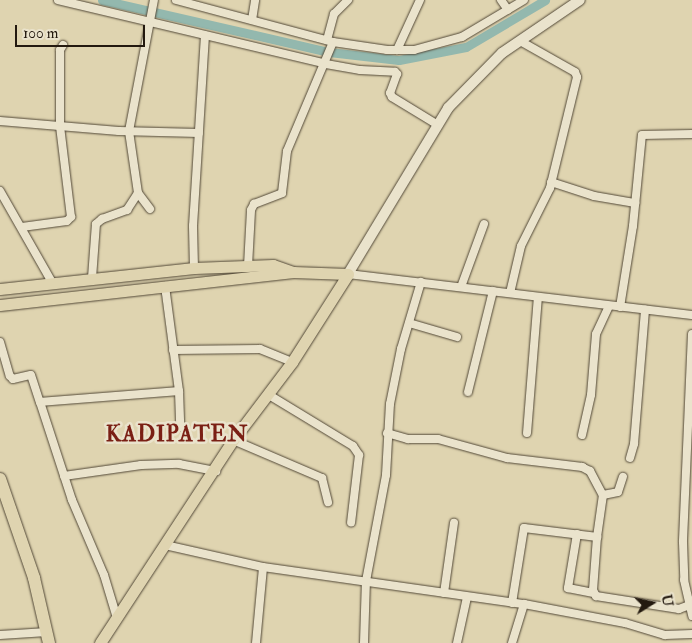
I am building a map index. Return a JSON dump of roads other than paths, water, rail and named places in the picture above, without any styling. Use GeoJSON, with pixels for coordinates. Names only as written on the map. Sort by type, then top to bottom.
{"type":"FeatureCollection","features":[{"type":"Feature","properties":{"kind":"highway"},"geometry":{"type":"LineString","coordinates":[[0,479],[34,578],[48,638]]}},
{"type":"Feature","properties":{"kind":"main road"},"geometry":{"type":"LineString","coordinates":[[100,643],[216,470],[233,440],[270,395],[292,362],[348,274],[448,108],[483,70],[520,41],[580,0]]}},
{"type":"Feature","properties":{"kind":"main road"},"geometry":{"type":"LineString","coordinates":[[0,288],[194,268],[273,265],[292,272]]}},
{"type":"Feature","properties":{"kind":"main road"},"geometry":{"type":"LineString","coordinates":[[0,305],[292,272],[348,274]]}},
{"type":"Feature","properties":{"kind":"street"},"geometry":{"type":"LineString","coordinates":[[58,0],[327,62],[397,72],[390,95],[438,125]]}},
{"type":"Feature","properties":{"kind":"street"},"geometry":{"type":"LineString","coordinates":[[150,209],[138,193],[129,131],[154,0]]}},
{"type":"Feature","properties":{"kind":"street"},"geometry":{"type":"LineString","coordinates":[[176,0],[252,20],[330,44],[397,50],[414,50],[462,37],[524,0]]}},
{"type":"Feature","properties":{"kind":"street"},"geometry":{"type":"LineString","coordinates":[[252,20],[255,0]]}},
{"type":"Feature","properties":{"kind":"street"},"geometry":{"type":"LineString","coordinates":[[248,266],[251,210],[254,204],[280,197],[282,193],[287,151],[327,62],[334,14],[348,0]]}},
{"type":"Feature","properties":{"kind":"street"},"geometry":{"type":"LineString","coordinates":[[397,50],[420,0]]}},
{"type":"Feature","properties":{"kind":"street"},"geometry":{"type":"LineString","coordinates":[[501,0],[508,10]]}},
{"type":"Feature","properties":{"kind":"street"},"geometry":{"type":"LineString","coordinates":[[194,268],[193,226],[199,133],[199,92],[205,35]]}},
{"type":"Feature","properties":{"kind":"street"},"geometry":{"type":"LineString","coordinates":[[510,293],[521,246],[551,182],[577,77],[575,72],[520,41]]}},
{"type":"Feature","properties":{"kind":"street"},"geometry":{"type":"LineString","coordinates":[[22,227],[67,221],[71,217],[60,126],[60,50],[63,45]]}},
{"type":"Feature","properties":{"kind":"street"},"geometry":{"type":"LineString","coordinates":[[0,121],[129,131],[199,133]]}},
{"type":"Feature","properties":{"kind":"street"},"geometry":{"type":"LineString","coordinates":[[620,307],[635,203],[642,135],[692,134]]}},
{"type":"Feature","properties":{"kind":"street"},"geometry":{"type":"LineString","coordinates":[[551,182],[594,196],[635,203]]}},
{"type":"Feature","properties":{"kind":"street"},"geometry":{"type":"LineString","coordinates":[[0,191],[52,282]]}},
{"type":"Feature","properties":{"kind":"street"},"geometry":{"type":"LineString","coordinates":[[92,278],[96,224],[102,219],[127,210],[138,193]]}},
{"type":"Feature","properties":{"kind":"street"},"geometry":{"type":"LineString","coordinates":[[461,287],[484,224]]}},
{"type":"Feature","properties":{"kind":"street"},"geometry":{"type":"LineString","coordinates":[[348,274],[692,315]]}},
{"type":"Feature","properties":{"kind":"street"},"geometry":{"type":"LineString","coordinates":[[364,643],[366,581],[386,476],[390,404],[409,323],[421,282]]}},
{"type":"Feature","properties":{"kind":"street"},"geometry":{"type":"LineString","coordinates":[[165,286],[179,391],[180,427]]}},
{"type":"Feature","properties":{"kind":"street"},"geometry":{"type":"LineString","coordinates":[[468,392],[493,291]]}},
{"type":"Feature","properties":{"kind":"street"},"geometry":{"type":"LineString","coordinates":[[527,433],[538,297]]}},
{"type":"Feature","properties":{"kind":"street"},"geometry":{"type":"LineString","coordinates":[[582,435],[591,395],[596,334],[609,306]]}},
{"type":"Feature","properties":{"kind":"street"},"geometry":{"type":"LineString","coordinates":[[630,458],[634,444],[645,309]]}},
{"type":"Feature","properties":{"kind":"street"},"geometry":{"type":"LineString","coordinates":[[409,323],[457,337]]}},
{"type":"Feature","properties":{"kind":"street"},"geometry":{"type":"LineString","coordinates":[[692,334],[683,542],[692,616]]}},
{"type":"Feature","properties":{"kind":"street"},"geometry":{"type":"LineString","coordinates":[[0,342],[10,376],[13,379],[31,375],[64,476],[117,618]]}},
{"type":"Feature","properties":{"kind":"street"},"geometry":{"type":"LineString","coordinates":[[173,350],[260,349],[292,362]]}},
{"type":"Feature","properties":{"kind":"street"},"geometry":{"type":"LineString","coordinates":[[40,402],[179,391]]}},
{"type":"Feature","properties":{"kind":"street"},"geometry":{"type":"LineString","coordinates":[[270,395],[352,446],[359,456],[351,523]]}},
{"type":"Feature","properties":{"kind":"street"},"geometry":{"type":"LineString","coordinates":[[387,433],[408,439],[438,439],[507,458],[582,467],[590,471],[604,495],[598,537],[594,594]]}},
{"type":"Feature","properties":{"kind":"street"},"geometry":{"type":"LineString","coordinates":[[233,440],[322,478],[328,502]]}},
{"type":"Feature","properties":{"kind":"street"},"geometry":{"type":"LineString","coordinates":[[64,476],[141,465],[179,464],[216,470]]}},
{"type":"Feature","properties":{"kind":"street"},"geometry":{"type":"LineString","coordinates":[[604,495],[618,492],[622,476]]}},
{"type":"Feature","properties":{"kind":"street"},"geometry":{"type":"LineString","coordinates":[[444,593],[454,523]]}},
{"type":"Feature","properties":{"kind":"street"},"geometry":{"type":"LineString","coordinates":[[512,603],[524,528],[598,537]]}},
{"type":"Feature","properties":{"kind":"street"},"geometry":{"type":"LineString","coordinates":[[578,534],[568,588],[646,605],[679,609],[690,605]]}},
{"type":"Feature","properties":{"kind":"street"},"geometry":{"type":"LineString","coordinates":[[165,545],[263,567],[524,604],[625,623],[665,635],[692,634]]}},
{"type":"Feature","properties":{"kind":"street"},"geometry":{"type":"LineString","coordinates":[[256,643],[263,567]]}},
{"type":"Feature","properties":{"kind":"street"},"geometry":{"type":"LineString","coordinates":[[457,643],[467,597]]}},
{"type":"Feature","properties":{"kind":"street"},"geometry":{"type":"LineString","coordinates":[[512,643],[524,604]]}},
{"type":"Feature","properties":{"kind":"street"},"geometry":{"type":"LineString","coordinates":[[0,635],[48,638]]}},
{"type":"Feature","properties":{"kind":"waterway"},"geometry":{"type":"LineString","coordinates":[[102,0],[329,52],[399,60],[466,47],[545,0]]}},
{"type":"Feature","properties":{"kind":"district","name":"KADIPATEN"},"geometry":{"type":"Point","coordinates":[177,435]}}]}
